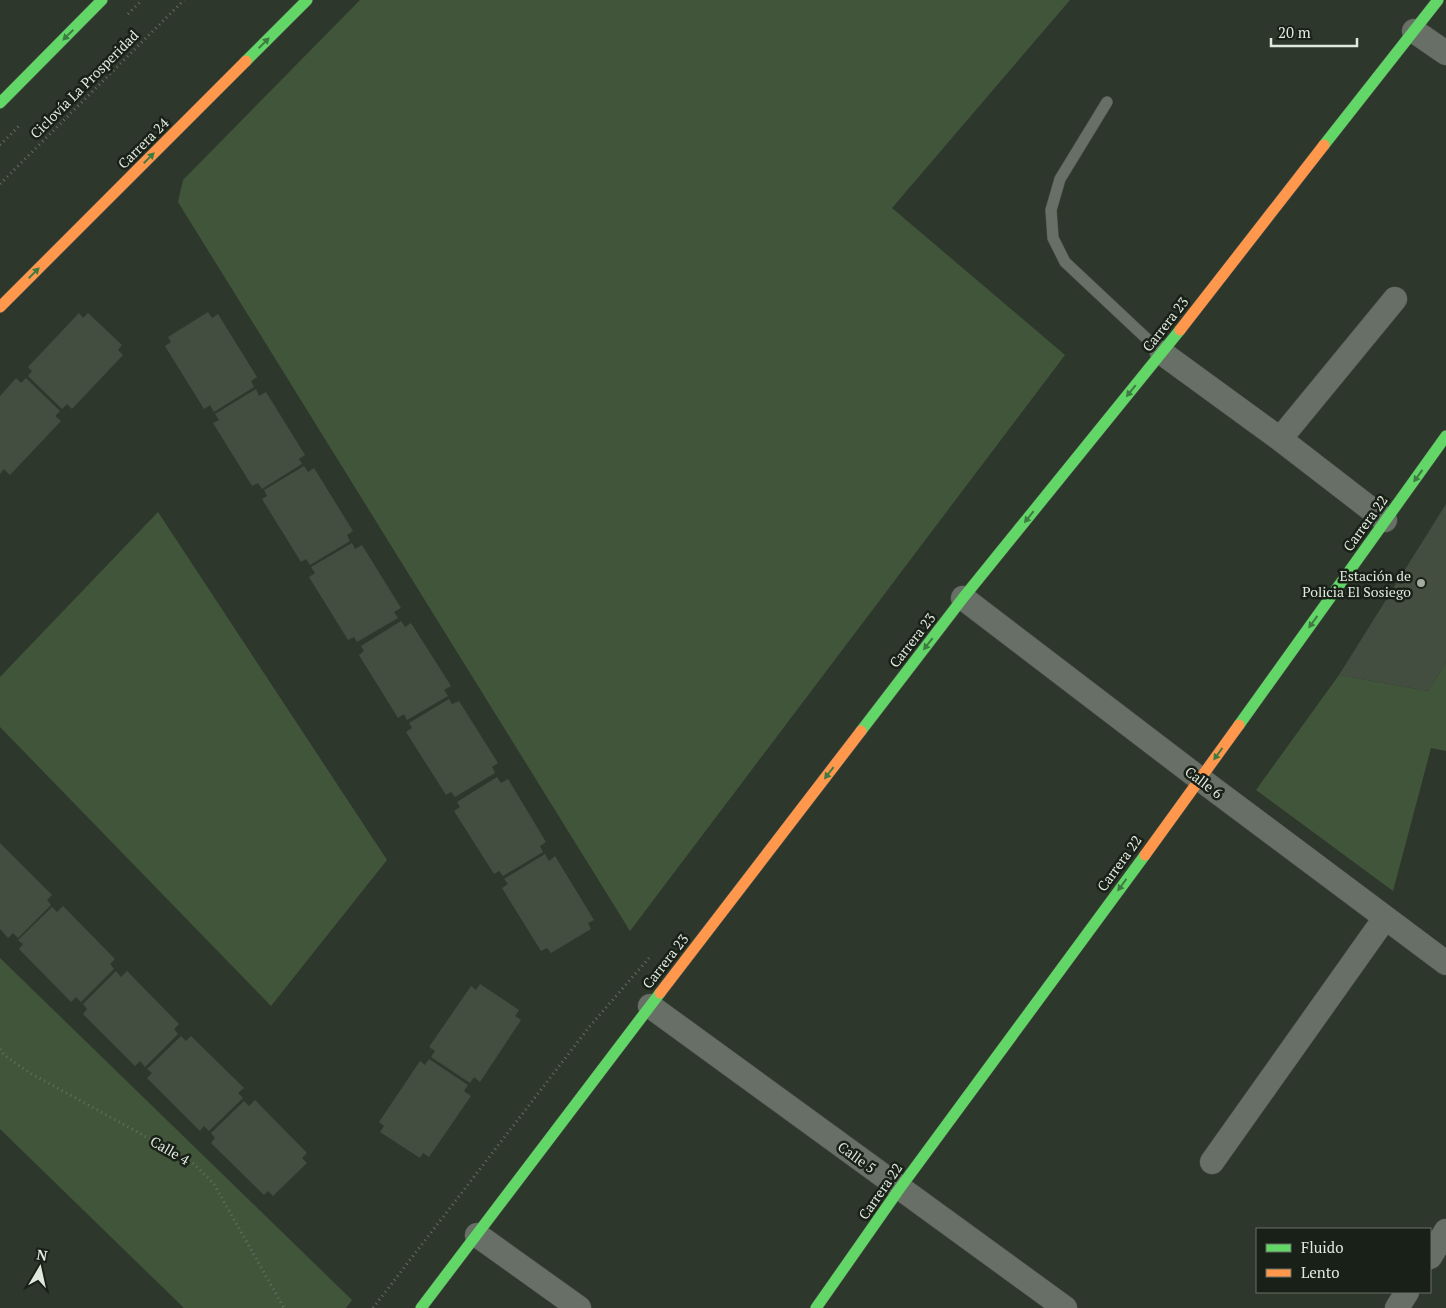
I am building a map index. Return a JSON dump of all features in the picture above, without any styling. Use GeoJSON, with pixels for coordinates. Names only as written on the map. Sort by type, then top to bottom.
{"type":"FeatureCollection","features":[{"type":"Feature","properties":{"kind":"street"},"geometry":{"type":"LineString","coordinates":[[0,103],[102,0]]}},
{"type":"Feature","properties":{"kind":"street","name":"Carrera 24"},"geometry":{"type":"LineString","coordinates":[[0,307],[306,0]]}},
{"type":"Feature","properties":{"kind":"street","name":"Carrera 23"},"geometry":{"type":"LineString","coordinates":[[421,1308],[963,598],[1162,353],[1438,0]]}},
{"type":"Feature","properties":{"kind":"street"},"geometry":{"type":"LineString","coordinates":[[1414,31],[1446,54]]}},
{"type":"Feature","properties":{"kind":"street"},"geometry":{"type":"LineString","coordinates":[[1280,439],[1394,299]]}},
{"type":"Feature","properties":{"kind":"street"},"geometry":{"type":"LineString","coordinates":[[1162,353],[1280,439],[1386,520]]}},
{"type":"Feature","properties":{"kind":"street","name":"Carrera 22"},"geometry":{"type":"LineString","coordinates":[[816,1308],[900,1188],[1200,779],[1446,436]]}},
{"type":"Feature","properties":{"kind":"street","name":"Calle 6"},"geometry":{"type":"LineString","coordinates":[[963,598],[1200,779],[1446,963]]}},
{"type":"Feature","properties":{"kind":"street"},"geometry":{"type":"LineString","coordinates":[[1212,1162],[1385,918]]}},
{"type":"Feature","properties":{"kind":"street","name":"Calle 5"},"geometry":{"type":"LineString","coordinates":[[650,1006],[1065,1308]]}},
{"type":"Feature","properties":{"kind":"street"},"geometry":{"type":"LineString","coordinates":[[1431,1255],[1446,1232]]}},
{"type":"Feature","properties":{"kind":"street"},"geometry":{"type":"LineString","coordinates":[[477,1235],[578,1308]]}},
{"type":"Feature","properties":{"kind":"street"},"geometry":{"type":"LineString","coordinates":[[1397,1308],[1406,1293]]}},
{"type":"Feature","properties":{"kind":"lane"},"geometry":{"type":"LineString","coordinates":[[1107,102],[1060,179],[1051,210],[1053,238],[1065,262],[1162,353]]}},
{"type":"Feature","properties":{"kind":"path","name":"Ciclovía La Prosperidad"},"geometry":{"type":"LineString","coordinates":[[0,184],[184,0]]}},
{"type":"Feature","properties":{"kind":"path"},"geometry":{"type":"LineString","coordinates":[[373,1308],[590,1026],[626,981],[651,956]]}},
{"type":"Feature","properties":{"kind":"path","name":"Calle 4"},"geometry":{"type":"LineString","coordinates":[[0,1049],[4,1055],[30,1073],[192,1162],[214,1184],[284,1308]]}},
{"type":"Feature","properties":{"kind":"green space"},"geometry":{"type":"Polygon","coordinates":[[[360,0],[1070,0],[892,208],[1065,355],[630,931],[178,202],[183,180],[360,0]]]}},
{"type":"Feature","properties":{"kind":"green space"},"geometry":{"type":"Polygon","coordinates":[[[158,512],[387,860],[271,1006],[0,727],[0,677],[158,512]]]}},
{"type":"Feature","properties":{"kind":"green space"},"geometry":{"type":"Polygon","coordinates":[[[1446,662],[1446,751],[1431,748],[1393,891],[1256,790],[1339,675],[1428,691],[1446,662]]]}},
{"type":"Feature","properties":{"kind":"green space"},"geometry":{"type":"Polygon","coordinates":[[[0,958],[352,1300],[346,1308],[184,1308],[0,1129],[0,958]]]}},
{"type":"Feature","properties":{"kind":"building"},"geometry":{"type":"Polygon","coordinates":[[[208,312],[212,318],[218,314],[257,377],[251,381],[254,387],[214,412],[210,405],[204,409],[165,346],[171,342],[168,337],[208,312]]]}},
{"type":"Feature","properties":{"kind":"building"},"geometry":{"type":"Polygon","coordinates":[[[79,313],[83,318],[88,313],[122,345],[118,350],[123,355],[72,409],[67,404],[62,409],[28,376],[32,371],[28,367],[79,313]]]}},
{"type":"Feature","properties":{"kind":"building"},"geometry":{"type":"Polygon","coordinates":[[[16,378],[21,383],[26,378],[60,411],[55,416],[61,421],[10,475],[4,469],[0,474],[0,396],[16,378]]]}},
{"type":"Feature","properties":{"kind":"building"},"geometry":{"type":"Polygon","coordinates":[[[256,389],[259,396],[266,392],[305,455],[299,459],[302,464],[262,489],[258,483],[252,486],[213,423],[219,420],[215,414],[256,389]]]}},
{"type":"Feature","properties":{"kind":"building"},"geometry":{"type":"Polygon","coordinates":[[[304,466],[308,472],[314,468],[353,531],[347,535],[350,541],[310,565],[306,559],[301,562],[262,499],[267,496],[264,490],[304,466]]]}},
{"type":"Feature","properties":{"kind":"building","name":"Estación de Policia El Sosiego"},"geometry":{"type":"Polygon","coordinates":[[[1446,504],[1446,662],[1428,691],[1339,675],[1446,504]]]}},
{"type":"Feature","properties":{"kind":"building"},"geometry":{"type":"Polygon","coordinates":[[[352,543],[355,549],[362,545],[401,608],[394,612],[398,618],[357,642],[354,637],[348,640],[309,577],[315,573],[311,567],[352,543]]]}},
{"type":"Feature","properties":{"kind":"building"},"geometry":{"type":"Polygon","coordinates":[[[401,621],[405,627],[411,623],[451,686],[444,690],[448,696],[407,720],[404,714],[398,718],[359,655],[364,651],[361,646],[401,621]]]}},
{"type":"Feature","properties":{"kind":"building"},"geometry":{"type":"Polygon","coordinates":[[[449,699],[452,704],[459,701],[498,763],[492,767],[495,773],[455,797],[451,792],[446,795],[406,732],[412,728],[409,723],[449,699]]]}},
{"type":"Feature","properties":{"kind":"building"},"geometry":{"type":"Polygon","coordinates":[[[497,777],[501,783],[508,779],[546,842],[540,846],[543,852],[503,876],[499,871],[494,874],[454,811],[460,807],[457,802],[497,777]]]}},
{"type":"Feature","properties":{"kind":"building"},"geometry":{"type":"Polygon","coordinates":[[[0,843],[52,895],[47,900],[51,905],[18,938],[13,933],[8,938],[0,929],[0,843]]]}},
{"type":"Feature","properties":{"kind":"building"},"geometry":{"type":"Polygon","coordinates":[[[545,854],[549,861],[555,856],[594,920],[588,923],[591,929],[551,953],[547,948],[541,951],[502,888],[508,884],[504,879],[545,854]]]}},
{"type":"Feature","properties":{"kind":"building"},"geometry":{"type":"Polygon","coordinates":[[[63,906],[115,959],[110,964],[114,969],[81,1002],[76,997],[71,1002],[19,949],[23,944],[18,940],[52,907],[57,912],[63,906]]]}},
{"type":"Feature","properties":{"kind":"building"},"geometry":{"type":"Polygon","coordinates":[[[116,971],[121,977],[127,971],[179,1024],[174,1029],[178,1034],[145,1067],[140,1061],[135,1066],[83,1014],[87,1009],[83,1004],[116,971]]]}},
{"type":"Feature","properties":{"kind":"building"},"geometry":{"type":"Polygon","coordinates":[[[480,984],[519,1010],[515,1016],[521,1020],[480,1082],[474,1077],[470,1083],[431,1057],[435,1051],[429,1047],[471,986],[476,990],[480,984]]]}},
{"type":"Feature","properties":{"kind":"building"},"geometry":{"type":"Polygon","coordinates":[[[181,1036],[186,1041],[191,1036],[244,1088],[238,1093],[243,1098],[209,1131],[204,1126],[200,1131],[147,1078],[152,1073],[147,1069],[181,1036]]]}},
{"type":"Feature","properties":{"kind":"building"},"geometry":{"type":"Polygon","coordinates":[[[429,1059],[468,1085],[464,1091],[471,1096],[429,1157],[423,1153],[420,1158],[380,1132],[384,1126],[379,1122],[420,1061],[425,1065],[429,1059]]]}},
{"type":"Feature","properties":{"kind":"building"},"geometry":{"type":"Polygon","coordinates":[[[255,1100],[307,1153],[302,1158],[307,1163],[273,1196],[268,1191],[264,1195],[211,1143],[215,1138],[211,1133],[244,1101],[249,1106],[255,1100]]]}},
{"type":"Feature","properties":{"kind":"traffic: fast"},"geometry":{"type":"LineString","coordinates":[[0,103],[102,0]]}},
{"type":"Feature","properties":{"kind":"traffic: fast"},"geometry":{"type":"LineString","coordinates":[[246,61],[307,0]]}},
{"type":"Feature","properties":{"kind":"traffic: fast"},"geometry":{"type":"LineString","coordinates":[[1324,145],[1438,0]]}},
{"type":"Feature","properties":{"kind":"traffic: fast"},"geometry":{"type":"LineString","coordinates":[[861,731],[963,598],[1180,330]]}},
{"type":"Feature","properties":{"kind":"traffic: fast"},"geometry":{"type":"LineString","coordinates":[[1239,725],[1446,436]]}},
{"type":"Feature","properties":{"kind":"traffic: fast"},"geometry":{"type":"LineString","coordinates":[[816,1308],[900,1188],[1145,855]]}},
{"type":"Feature","properties":{"kind":"traffic: fast"},"geometry":{"type":"LineString","coordinates":[[421,1308],[660,993]]}},
{"type":"Feature","properties":{"kind":"traffic: slow"},"geometry":{"type":"LineString","coordinates":[[0,307],[246,61]]}},
{"type":"Feature","properties":{"kind":"traffic: slow"},"geometry":{"type":"LineString","coordinates":[[1180,330],[1324,145]]}},
{"type":"Feature","properties":{"kind":"traffic: slow"},"geometry":{"type":"LineString","coordinates":[[1145,855],[1239,725]]}},
{"type":"Feature","properties":{"kind":"traffic: slow"},"geometry":{"type":"LineString","coordinates":[[660,993],[861,731]]}},
{"type":"Feature","properties":{"kind":"place","name":"Estación de Policia El Sosiego"},"geometry":{"type":"Point","coordinates":[1421,583]}}]}
